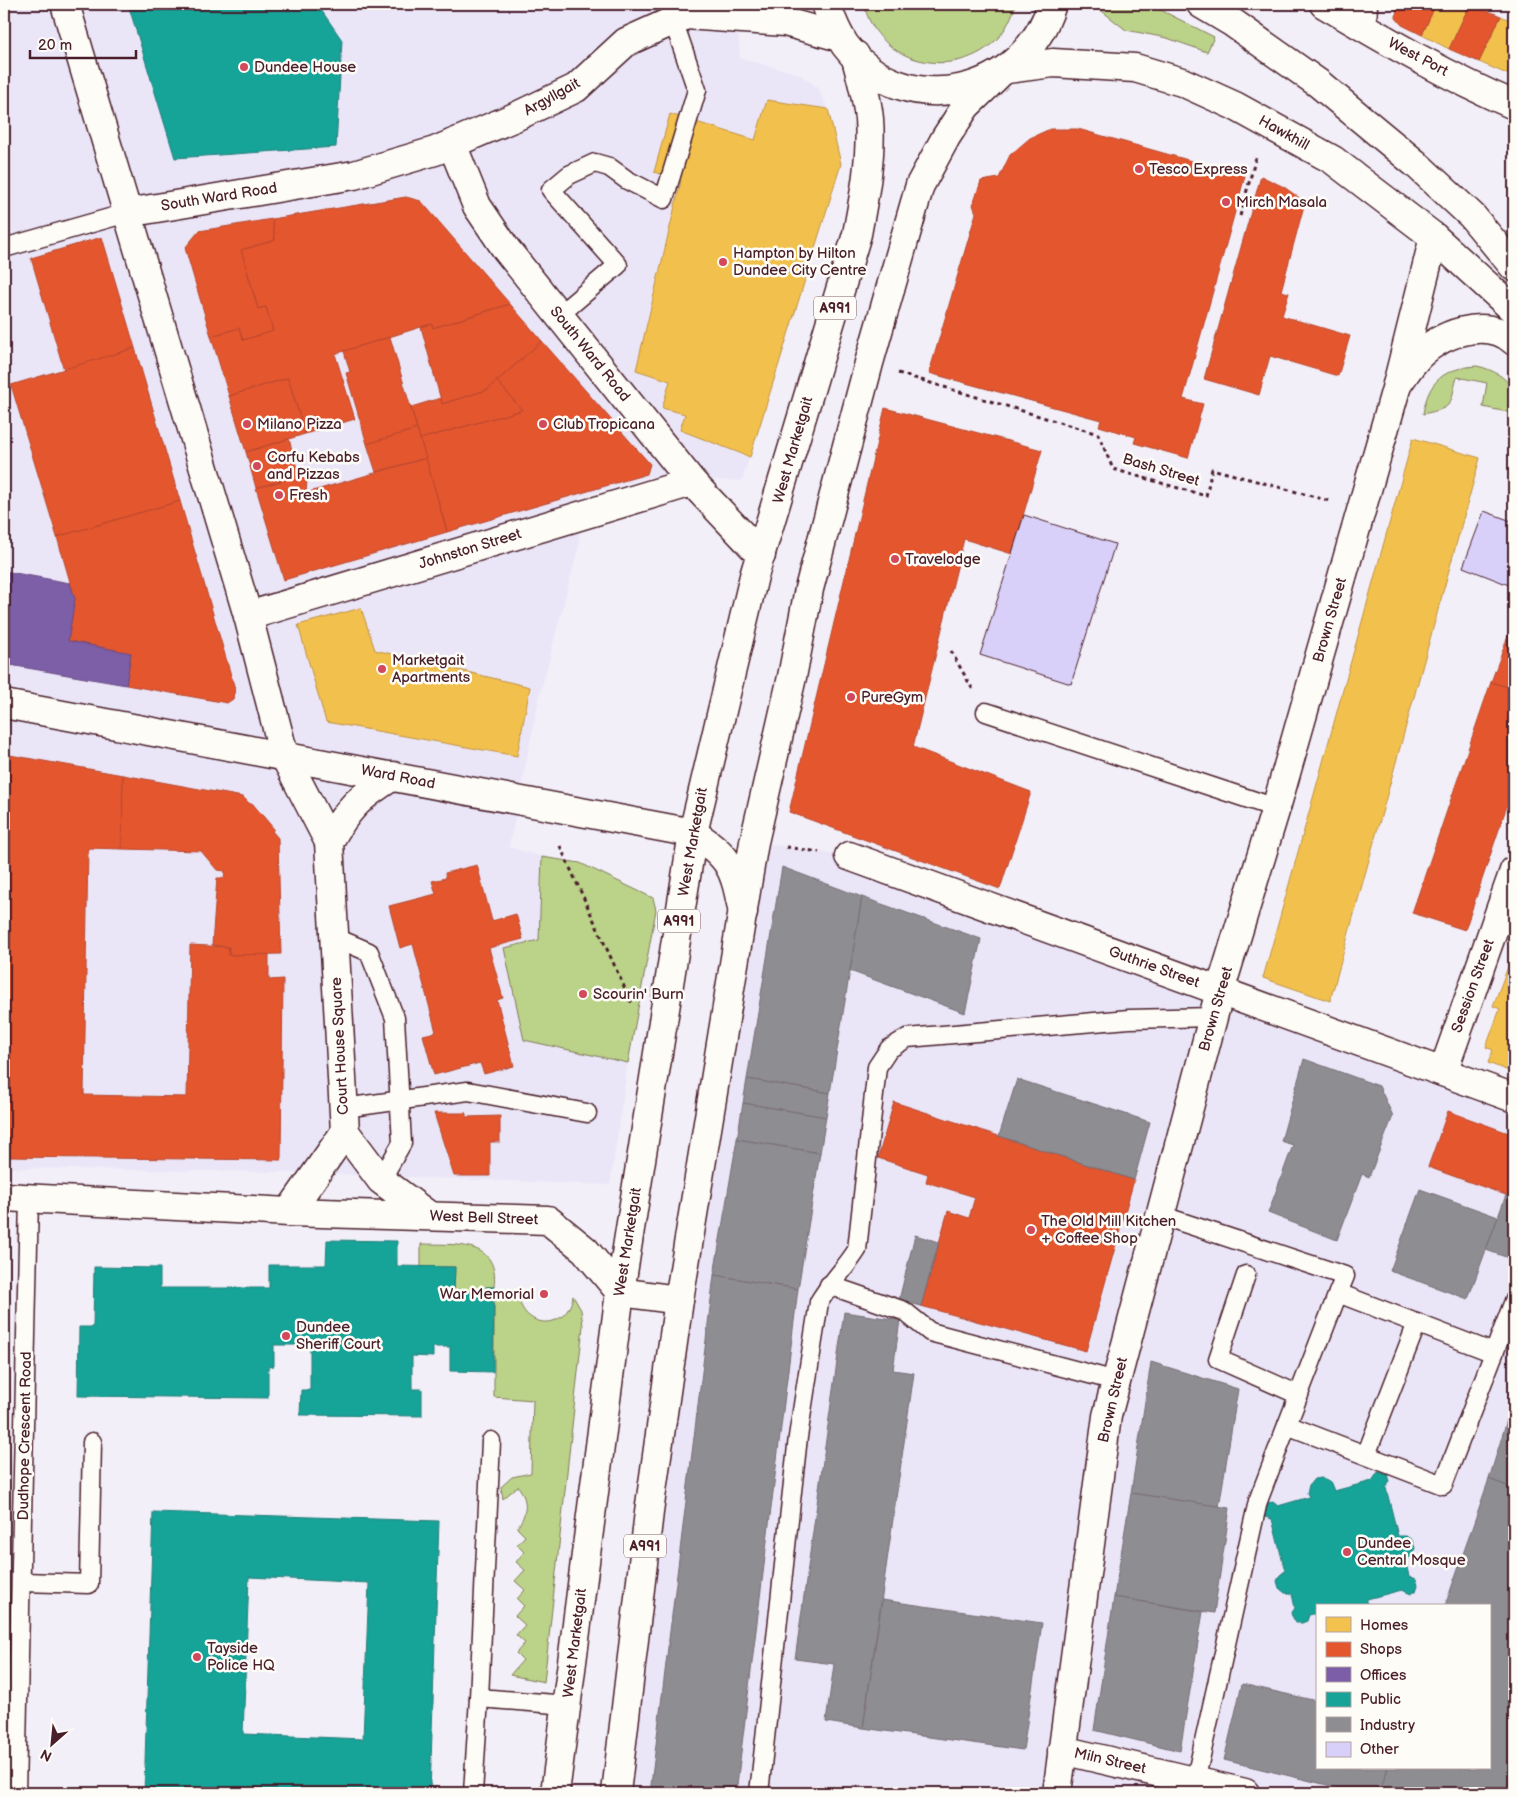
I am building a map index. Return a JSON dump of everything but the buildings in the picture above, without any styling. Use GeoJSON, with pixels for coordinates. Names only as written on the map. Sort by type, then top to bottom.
{"type":"FeatureCollection","features":[{"type":"Feature","properties":{"kind":"street","name":"Court House Square"},"geometry":{"type":"LineString","coordinates":[[65,4],[248,616],[284,755],[329,842],[345,1120],[381,1180],[428,1215]]}},
{"type":"Feature","properties":{"kind":"street","name":"West Marketgait"},"geometry":{"type":"LineString","coordinates":[[555,1793],[620,1292],[693,833],[752,585],[857,234],[864,195],[869,122],[866,99],[847,46],[826,4]]}},
{"type":"Feature","properties":{"kind":"street"},"geometry":{"type":"LineString","coordinates":[[847,46],[874,72],[885,79],[921,90],[960,89],[981,83],[1002,72],[1021,58],[1036,40],[1052,4]]}},
{"type":"Feature","properties":{"kind":"street"},"geometry":{"type":"LineString","coordinates":[[1200,4],[1233,23],[1318,83],[1416,164],[1472,216],[1514,267]]}},
{"type":"Feature","properties":{"kind":"street","name":"West Port"},"geometry":{"type":"LineString","coordinates":[[1324,4],[1368,17],[1480,91],[1514,105]]}},
{"type":"Feature","properties":{"kind":"street","name":"Argyllgait"},"geometry":{"type":"LineString","coordinates":[[443,148],[576,88],[626,42],[688,13],[785,22],[847,46]]}},
{"type":"Feature","properties":{"kind":"street","name":"Hawkhill"},"geometry":{"type":"LineString","coordinates":[[1002,72],[1053,63],[1080,63],[1135,68],[1182,82],[1236,106],[1333,160],[1434,237],[1514,310]]}},
{"type":"Feature","properties":{"kind":"street","name":"A991"},"geometry":{"type":"LineString","coordinates":[[616,1793],[649,1512],[679,1300],[754,842],[792,677],[809,589],[869,363],[920,184],[966,106],[1002,72]]}},
{"type":"Feature","properties":{"kind":"street","name":"South Ward Road"},"geometry":{"type":"LineString","coordinates":[[127,213],[354,175],[443,148],[477,206],[506,249],[692,482],[762,555]]}},
{"type":"Feature","properties":{"kind":"street","name":"Brown Street"},"geometry":{"type":"LineString","coordinates":[[1057,1793],[1107,1416],[1216,1004],[1276,808],[1397,384],[1434,237]]}},
{"type":"Feature","properties":{"kind":"street"},"geometry":{"type":"LineString","coordinates":[[1397,384],[1416,358],[1436,342],[1464,331],[1490,329],[1514,341]]}},
{"type":"Feature","properties":{"kind":"street","name":"Johnston Street"},"geometry":{"type":"LineString","coordinates":[[248,616],[692,482]]}},
{"type":"Feature","properties":{"kind":"street","name":"Ward Road"},"geometry":{"type":"LineString","coordinates":[[4,704],[693,833],[717,849],[731,867],[743,913]]}},
{"type":"Feature","properties":{"kind":"street"},"geometry":{"type":"LineString","coordinates":[[329,842],[343,816],[361,796],[394,776]]}},
{"type":"Feature","properties":{"kind":"street","name":"Guthrie Street"},"geometry":{"type":"LineString","coordinates":[[850,856],[1216,1004],[1443,1072],[1514,1098]]}},
{"type":"Feature","properties":{"kind":"street","name":"Session Street"},"geometry":{"type":"LineString","coordinates":[[1443,1072],[1514,871]]}},
{"type":"Feature","properties":{"kind":"street"},"geometry":{"type":"LineString","coordinates":[[289,1212],[345,1120]]}},
{"type":"Feature","properties":{"kind":"street","name":"West Bell Street"},"geometry":{"type":"LineString","coordinates":[[16,1198],[289,1212],[548,1220],[585,1250],[620,1292]]}},
{"type":"Feature","properties":{"kind":"street"},"geometry":{"type":"LineString","coordinates":[[620,1292],[679,1300]]}},
{"type":"Feature","properties":{"kind":"street","name":"Miln Street"},"geometry":{"type":"LineString","coordinates":[[1062,1750],[1245,1793]]}},
{"type":"Feature","properties":{"kind":"lane"},"geometry":{"type":"LineString","coordinates":[[559,315],[618,265],[551,190],[569,175],[595,163],[609,167],[627,180],[664,199],[698,90],[688,13]]}},
{"type":"Feature","properties":{"kind":"lane","name":"South Ward Road"},"geometry":{"type":"LineString","coordinates":[[4,248],[127,213]]}},
{"type":"Feature","properties":{"kind":"lane"},"geometry":{"type":"LineString","coordinates":[[986,712],[1276,808]]}},
{"type":"Feature","properties":{"kind":"lane"},"geometry":{"type":"LineString","coordinates":[[334,937],[369,952],[395,1018],[402,1143],[381,1180]]}},
{"type":"Feature","properties":{"kind":"lane"},"geometry":{"type":"LineString","coordinates":[[759,1793],[798,1437],[819,1302],[829,1285],[842,1273],[857,1250],[877,1067],[889,1049],[907,1038],[1129,1019],[1216,1004]]}},
{"type":"Feature","properties":{"kind":"lane"},"geometry":{"type":"LineString","coordinates":[[345,1120],[400,1100],[468,1091],[587,1113]]}},
{"type":"Feature","properties":{"kind":"lane","name":"Dudhope Crescent Road"},"geometry":{"type":"LineString","coordinates":[[16,1198],[22,1582],[16,1793]]}},
{"type":"Feature","properties":{"kind":"lane"},"geometry":{"type":"LineString","coordinates":[[1160,1215],[1345,1276],[1258,1501],[1196,1782]]}},
{"type":"Feature","properties":{"kind":"lane"},"geometry":{"type":"LineString","coordinates":[[1246,1275],[1218,1359],[1299,1395]]}},
{"type":"Feature","properties":{"kind":"lane"},"geometry":{"type":"LineString","coordinates":[[829,1285],[904,1311],[930,1332],[1116,1381]]}},
{"type":"Feature","properties":{"kind":"lane"},"geometry":{"type":"LineString","coordinates":[[1338,1293],[1494,1352]]}},
{"type":"Feature","properties":{"kind":"lane"},"geometry":{"type":"LineString","coordinates":[[1287,1425],[1443,1485],[1514,1301]]}},
{"type":"Feature","properties":{"kind":"lane"},"geometry":{"type":"LineString","coordinates":[[1366,1455],[1417,1323]]}},
{"type":"Feature","properties":{"kind":"lane"},"geometry":{"type":"LineString","coordinates":[[473,1793],[480,1698],[491,1441]]}},
{"type":"Feature","properties":{"kind":"lane"},"geometry":{"type":"LineString","coordinates":[[22,1582],[89,1584],[92,1442]]}},
{"type":"Feature","properties":{"kind":"lane"},"geometry":{"type":"LineString","coordinates":[[480,1698],[566,1705]]}},
{"type":"Feature","properties":{"kind":"path"},"geometry":{"type":"LineString","coordinates":[[1240,216],[1256,157]]}},
{"type":"Feature","properties":{"kind":"path","name":"Bash Street"},"geometry":{"type":"LineString","coordinates":[[869,363],[1098,434],[1113,469],[1206,496],[1212,469],[1360,510]]}},
{"type":"Feature","properties":{"kind":"path"},"geometry":{"type":"LineString","coordinates":[[951,651],[986,712]]}},
{"type":"Feature","properties":{"kind":"path"},"geometry":{"type":"LineString","coordinates":[[754,842],[850,856]]}},
{"type":"Feature","properties":{"kind":"path"},"geometry":{"type":"LineString","coordinates":[[560,846],[636,1013]]}},
{"type":"Feature","properties":{"kind":"shaded area"},"geometry":{"type":"Polygon","coordinates":[[[4,4],[737,4],[740,58],[799,74],[818,88],[828,109],[841,164],[742,481],[649,477],[580,497],[579,545],[539,698],[509,847],[542,857],[539,940],[504,948],[524,1039],[628,1063],[610,1185],[277,1172],[4,1168],[4,4]]]}},
{"type":"Feature","properties":{"kind":"shaded area"},"geometry":{"type":"Polygon","coordinates":[[[754,842],[849,856],[1514,1098],[1514,1793],[616,1793],[754,842]]]}},
{"type":"Feature","properties":{"kind":"green space"},"geometry":{"type":"Polygon","coordinates":[[[864,4],[1016,4],[1009,22],[1001,34],[981,52],[962,60],[941,63],[920,60],[901,53],[885,41],[872,25],[864,4]]]}},
{"type":"Feature","properties":{"kind":"green space"},"geometry":{"type":"Polygon","coordinates":[[[1093,4],[1149,4],[1214,37],[1207,52],[1167,38],[1126,30],[1093,4]]]}},
{"type":"Feature","properties":{"kind":"green space"},"geometry":{"type":"Polygon","coordinates":[[[1477,366],[1498,374],[1514,390],[1512,413],[1483,407],[1487,383],[1457,377],[1449,404],[1441,409],[1423,414],[1429,393],[1440,378],[1455,370],[1477,366]]]}},
{"type":"Feature","properties":{"kind":"green space"},"geometry":{"type":"Polygon","coordinates":[[[542,857],[580,863],[653,898],[656,910],[628,1063],[524,1040],[504,948],[539,940],[542,857]]]}},
{"type":"Feature","properties":{"kind":"green space"},"geometry":{"type":"Polygon","coordinates":[[[421,1244],[461,1245],[483,1253],[490,1260],[494,1271],[494,1287],[486,1287],[486,1292],[454,1292],[455,1267],[421,1267],[421,1244]]]}},
{"type":"Feature","properties":{"kind":"green space"},"geometry":{"type":"Polygon","coordinates":[[[494,1294],[518,1294],[521,1306],[527,1315],[545,1322],[554,1321],[562,1316],[569,1308],[573,1296],[581,1310],[583,1326],[544,1682],[510,1675],[523,1660],[516,1653],[525,1643],[516,1635],[525,1625],[515,1616],[524,1606],[517,1599],[525,1590],[515,1581],[525,1570],[516,1562],[524,1552],[517,1545],[525,1536],[517,1528],[525,1512],[525,1502],[518,1486],[503,1499],[501,1487],[512,1477],[531,1473],[533,1400],[494,1397],[494,1294]]]}},
{"type":"Feature","properties":{"kind":"place","name":"Dundee House"},"geometry":{"type":"Point","coordinates":[244,67]}},
{"type":"Feature","properties":{"kind":"place","name":"Tesco Express"},"geometry":{"type":"Point","coordinates":[1139,169]}},
{"type":"Feature","properties":{"kind":"place","name":"Mirch Masala"},"geometry":{"type":"Point","coordinates":[1226,202]}},
{"type":"Feature","properties":{"kind":"place","name":"Hampton by Hilton Dundee City Centre"},"geometry":{"type":"Point","coordinates":[723,262]}},
{"type":"Feature","properties":{"kind":"place","name":"Milano Pizza"},"geometry":{"type":"Point","coordinates":[247,424]}},
{"type":"Feature","properties":{"kind":"place","name":"Club Tropicana"},"geometry":{"type":"Point","coordinates":[543,424]}},
{"type":"Feature","properties":{"kind":"place","name":"Corfu Kebabs and Pizzas"},"geometry":{"type":"Point","coordinates":[257,466]}},
{"type":"Feature","properties":{"kind":"place","name":"Fresh"},"geometry":{"type":"Point","coordinates":[279,495]}},
{"type":"Feature","properties":{"kind":"place","name":"Travelodge"},"geometry":{"type":"Point","coordinates":[895,559]}},
{"type":"Feature","properties":{"kind":"place","name":"Marketgait Apartments"},"geometry":{"type":"Point","coordinates":[382,669]}},
{"type":"Feature","properties":{"kind":"place","name":"PureGym"},"geometry":{"type":"Point","coordinates":[851,697]}},
{"type":"Feature","properties":{"kind":"place","name":"Scourin' Burn"},"geometry":{"type":"Point","coordinates":[583,994]}},
{"type":"Feature","properties":{"kind":"place","name":"The Old Mill Kitchen + Coffee Shop"},"geometry":{"type":"Point","coordinates":[1031,1230]}},
{"type":"Feature","properties":{"kind":"place","name":"War Memorial"},"geometry":{"type":"Point","coordinates":[544,1294]}},
{"type":"Feature","properties":{"kind":"place","name":"Dundee Sheriff Court"},"geometry":{"type":"Point","coordinates":[286,1336]}},
{"type":"Feature","properties":{"kind":"place","name":"Dundee Central Mosque"},"geometry":{"type":"Point","coordinates":[1347,1552]}},
{"type":"Feature","properties":{"kind":"place","name":"Tayside Police HQ"},"geometry":{"type":"Point","coordinates":[197,1657]}}]}
